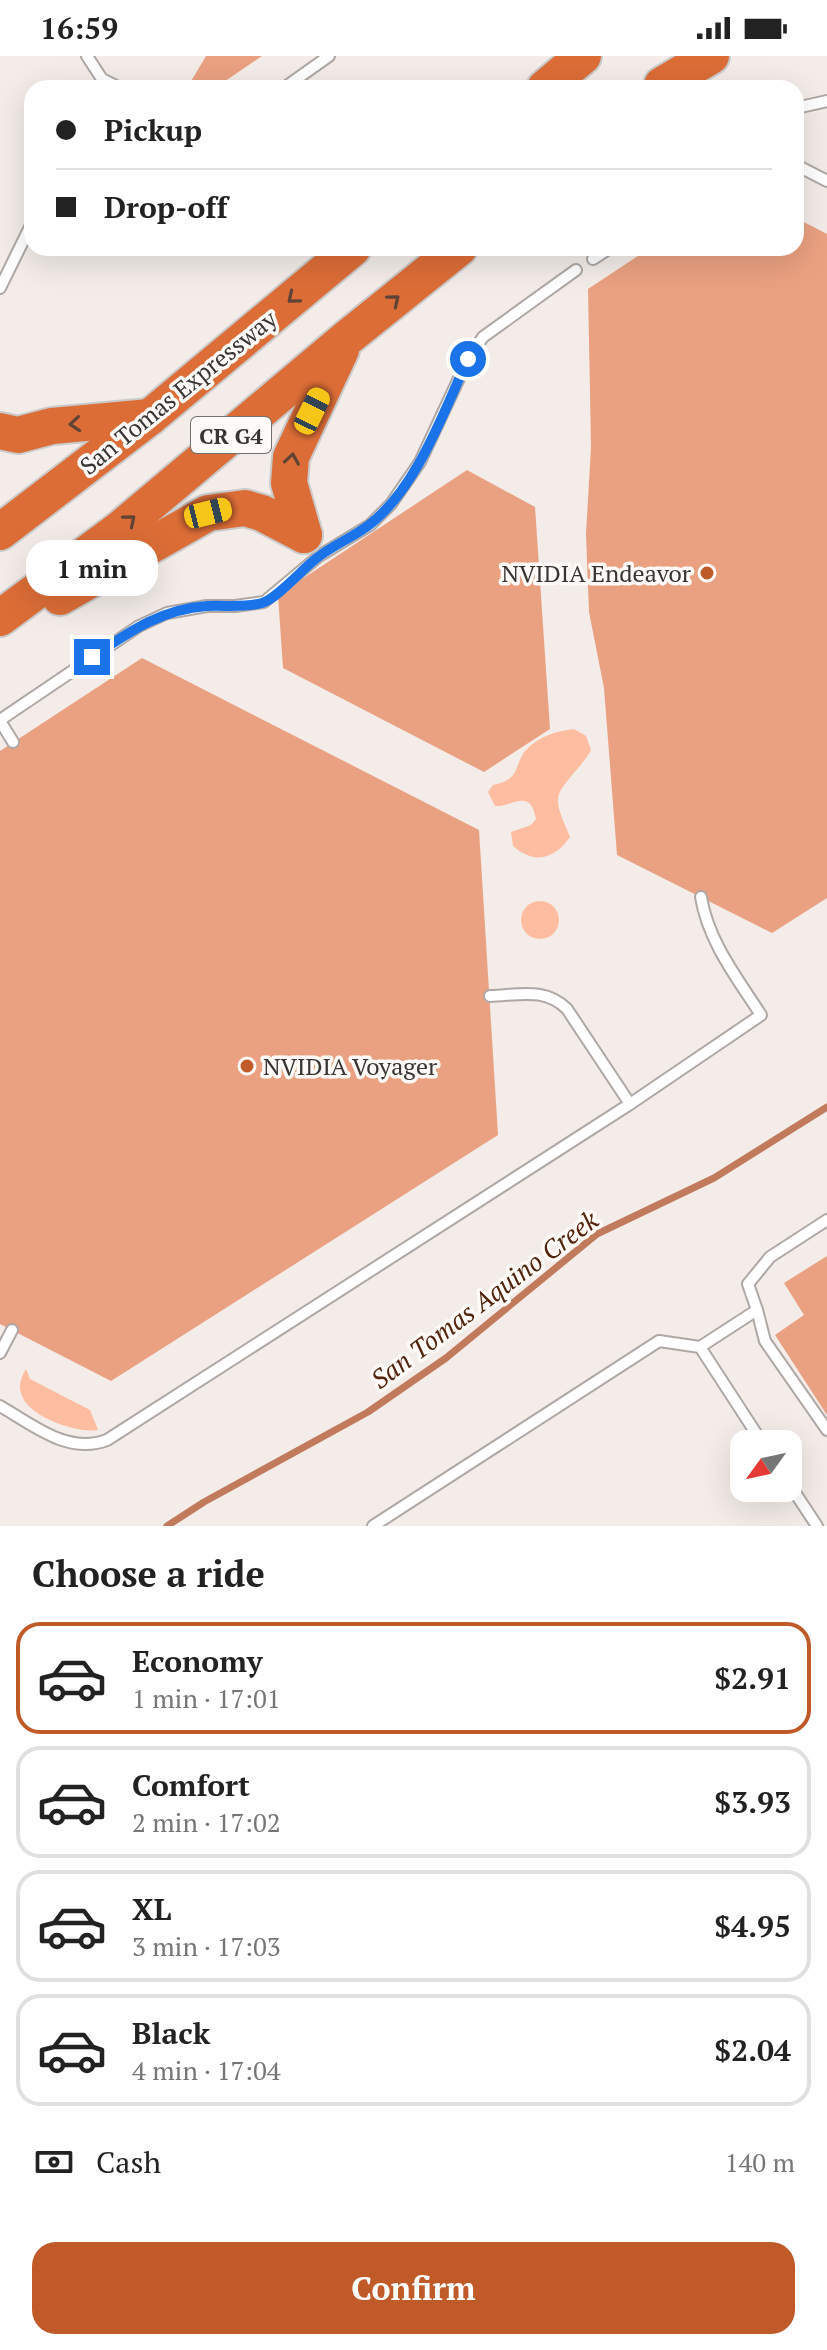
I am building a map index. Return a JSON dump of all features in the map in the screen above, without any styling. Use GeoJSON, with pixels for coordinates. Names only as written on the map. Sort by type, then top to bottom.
{"type":"FeatureCollection","features":[{"type":"Feature","properties":{"kind":"highway"},"geometry":{"type":"LineString","coordinates":[[554,80],[583,56]]}},
{"type":"Feature","properties":{"kind":"highway"},"geometry":{"type":"LineString","coordinates":[[668,80],[700,56]]}},
{"type":"Feature","properties":{"kind":"highway"},"geometry":{"type":"LineString","coordinates":[[670,80],[711,56]]}},
{"type":"Feature","properties":{"kind":"highway","name":"San Tomas Expressway"},"geometry":{"type":"LineString","coordinates":[[0,532],[150,417],[343,256]]}},
{"type":"Feature","properties":{"kind":"highway","name":"CR G4"},"geometry":{"type":"LineString","coordinates":[[0,618],[120,529],[449,256]]}},
{"type":"Feature","properties":{"kind":"highway"},"geometry":{"type":"LineString","coordinates":[[311,545],[289,483],[291,457],[347,338]]}},
{"type":"Feature","properties":{"kind":"highway"},"geometry":{"type":"LineString","coordinates":[[0,431],[18,435],[52,426],[150,417]]}},
{"type":"Feature","properties":{"kind":"highway"},"geometry":{"type":"LineString","coordinates":[[0,632],[208,513],[245,508],[262,513],[311,545]]}},
{"type":"Feature","properties":{"kind":"lane"},"geometry":{"type":"LineString","coordinates":[[87,56],[98,80]]}},
{"type":"Feature","properties":{"kind":"lane"},"geometry":{"type":"LineString","coordinates":[[295,80],[329,56]]}},
{"type":"Feature","properties":{"kind":"lane"},"geometry":{"type":"LineString","coordinates":[[804,106],[827,101]]}},
{"type":"Feature","properties":{"kind":"lane"},"geometry":{"type":"LineString","coordinates":[[804,169],[827,181]]}},
{"type":"Feature","properties":{"kind":"lane"},"geometry":{"type":"LineString","coordinates":[[0,288],[24,239]]}},
{"type":"Feature","properties":{"kind":"lane"},"geometry":{"type":"LineString","coordinates":[[593,259],[598,256]]}},
{"type":"Feature","properties":{"kind":"lane"},"geometry":{"type":"LineString","coordinates":[[13,742],[0,721],[139,626],[167,613],[207,606],[264,602],[311,545],[370,525],[391,504],[420,462],[468,359],[483,337],[576,270]]}},
{"type":"Feature","properties":{"kind":"lane"},"geometry":{"type":"LineString","coordinates":[[0,1406],[63,1441],[80,1446],[107,1440],[630,1104],[761,1015],[704,920],[701,897]]}},
{"type":"Feature","properties":{"kind":"lane"},"geometry":{"type":"LineString","coordinates":[[490,996],[546,994],[556,999],[567,1009],[630,1104]]}},
{"type":"Feature","properties":{"kind":"lane"},"geometry":{"type":"LineString","coordinates":[[827,1220],[770,1257],[748,1284],[765,1341],[827,1430]]}},
{"type":"Feature","properties":{"kind":"lane"},"geometry":{"type":"LineString","coordinates":[[373,1526],[659,1341],[700,1347],[757,1310]]}},
{"type":"Feature","properties":{"kind":"lane"},"geometry":{"type":"LineString","coordinates":[[0,1353],[12,1330]]}},
{"type":"Feature","properties":{"kind":"lane"},"geometry":{"type":"LineString","coordinates":[[700,1347],[754,1430]]}},
{"type":"Feature","properties":{"kind":"lane"},"geometry":{"type":"LineString","coordinates":[[801,1502],[817,1526]]}},
{"type":"Feature","properties":{"kind":"shaded area"},"geometry":{"type":"Polygon","coordinates":[[[574,729],[586,736],[591,750],[559,793],[560,813],[570,837],[551,855],[529,856],[513,846],[511,832],[531,825],[536,819],[530,804],[520,801],[495,806],[488,792],[493,785],[513,775],[523,754],[532,744],[549,735],[574,729]]]}},
{"type":"Feature","properties":{"kind":"shaded area"},"geometry":{"type":"Polygon","coordinates":[[[540,901],[554,906],[559,920],[554,934],[540,939],[526,934],[521,920],[526,906],[540,901]]]}},
{"type":"Feature","properties":{"kind":"shaded area"},"geometry":{"type":"Polygon","coordinates":[[[26,1369],[30,1379],[90,1410],[98,1430],[66,1426],[32,1409],[20,1390],[26,1369]]]}},
{"type":"Feature","properties":{"kind":"building"},"geometry":{"type":"Polygon","coordinates":[[[206,56],[262,56],[227,80],[192,80],[206,56]]]}},
{"type":"Feature","properties":{"kind":"building","name":"NVIDIA Endeavor"},"geometry":{"type":"Polygon","coordinates":[[[804,222],[827,234],[827,898],[772,933],[617,855],[604,688],[589,612],[586,534],[591,447],[588,289],[638,256],[804,256],[804,222]]]}},
{"type":"Feature","properties":{"kind":"building"},"geometry":{"type":"Polygon","coordinates":[[[467,470],[535,507],[550,729],[484,772],[283,668],[278,595],[467,470]]]}},
{"type":"Feature","properties":{"kind":"building","name":"NVIDIA Voyager"},"geometry":{"type":"Polygon","coordinates":[[[142,658],[479,830],[498,1135],[111,1381],[0,1324],[0,751],[142,658]]]}},
{"type":"Feature","properties":{"kind":"building"},"geometry":{"type":"Polygon","coordinates":[[[827,1256],[827,1415],[775,1335],[804,1315],[784,1283],[827,1256]]]}},
{"type":"Feature","properties":{"kind":"waterway","name":"San Tomas Aquino Creek"},"geometry":{"type":"LineString","coordinates":[[167,1526],[204,1502],[368,1412],[446,1358],[597,1234],[714,1178],[827,1107]]}},
{"type":"Feature","properties":{"kind":"place","name":"NVIDIA Endeavor"},"geometry":{"type":"Point","coordinates":[707,573]}},
{"type":"Feature","properties":{"kind":"place","name":"NVIDIA Voyager"},"geometry":{"type":"Point","coordinates":[247,1066]}},
{"type":"Feature","properties":{"kind":"route"},"geometry":{"type":"LineString","coordinates":[[92,657],[139,626],[167,613],[207,606],[264,602],[319,556],[370,525],[391,504],[420,462],[468,359]]}}]}
